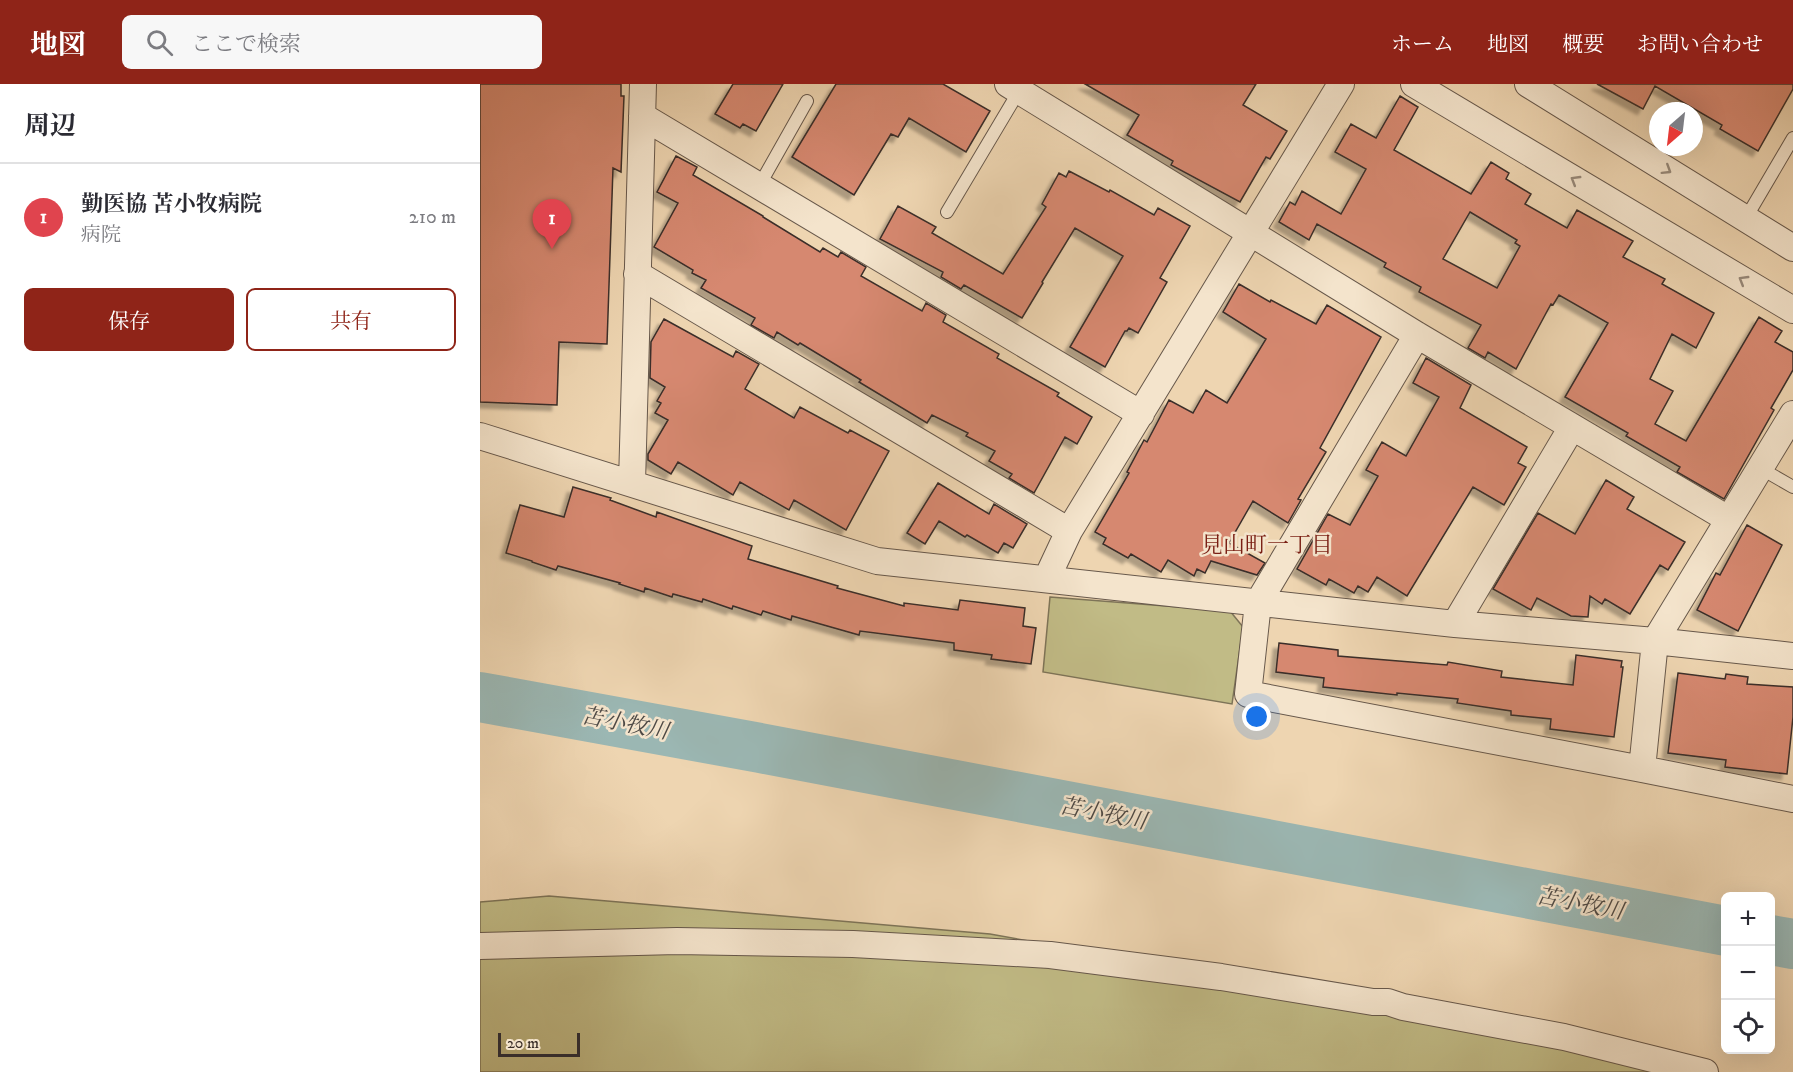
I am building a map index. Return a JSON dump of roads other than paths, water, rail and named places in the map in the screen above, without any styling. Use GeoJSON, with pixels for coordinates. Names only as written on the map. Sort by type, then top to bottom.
{"type":"FeatureCollection","features":[{"type":"Feature","properties":{"kind":"street"},"geometry":{"type":"LineString","coordinates":[[632,483],[643,84]]}},
{"type":"Feature","properties":{"kind":"street"},"geometry":{"type":"LineString","coordinates":[[1047,579],[1069,531],[1341,84]]}},
{"type":"Feature","properties":{"kind":"street"},"geometry":{"type":"LineString","coordinates":[[1414,84],[1793,310]]}},
{"type":"Feature","properties":{"kind":"street"},"geometry":{"type":"LineString","coordinates":[[1528,84],[1793,248]]}},
{"type":"Feature","properties":{"kind":"street"},"geometry":{"type":"LineString","coordinates":[[1013,87],[1417,334],[1728,519]]}},
{"type":"Feature","properties":{"kind":"street"},"geometry":{"type":"LineString","coordinates":[[642,116],[1141,414]]}},
{"type":"Feature","properties":{"kind":"street"},"geometry":{"type":"LineString","coordinates":[[637,274],[1069,531]]}},
{"type":"Feature","properties":{"kind":"street"},"geometry":{"type":"LineString","coordinates":[[1417,334],[1258,603],[1248,694],[1793,800]]}},
{"type":"Feature","properties":{"kind":"street"},"geometry":{"type":"LineString","coordinates":[[1642,769],[1655,641],[1793,414]]}},
{"type":"Feature","properties":{"kind":"street"},"geometry":{"type":"LineString","coordinates":[[1455,624],[1572,427]]}},
{"type":"Feature","properties":{"kind":"street"},"geometry":{"type":"LineString","coordinates":[[480,436],[877,561],[1455,624],[1655,641],[1793,656]]}},
{"type":"Feature","properties":{"kind":"street"},"geometry":{"type":"LineString","coordinates":[[480,946],[700,941],[853,944],[1050,955],[1221,977],[1373,1002],[1388,1002],[1403,1007],[1564,1037],[1705,1072]]}},
{"type":"Feature","properties":{"kind":"lane"},"geometry":{"type":"LineString","coordinates":[[947,212],[1013,87]]}},
{"type":"Feature","properties":{"kind":"lane"},"geometry":{"type":"LineString","coordinates":[[759,186],[807,101]]}},
{"type":"Feature","properties":{"kind":"lane"},"geometry":{"type":"LineString","coordinates":[[1746,218],[1793,138]]}},
{"type":"Feature","properties":{"kind":"lane"},"geometry":{"type":"LineString","coordinates":[[1761,468],[1793,487]]}},
{"type":"Feature","properties":{"kind":"waterway","name":"苫小牧川"},"geometry":{"type":"LineString","coordinates":[[480,697],[1721,930]]}},
{"type":"Feature","properties":{"kind":"waterway","name":"苫小牧川"},"geometry":{"type":"LineString","coordinates":[[1775,941],[1793,944]]}},
{"type":"Feature","properties":{"kind":"place","name":"勤医協 苫小牧病院"},"geometry":{"type":"Point","coordinates":[552,249]}},
{"type":"Feature","properties":{"kind":"district","name":"見山町一丁目"},"geometry":{"type":"Point","coordinates":[1267,545]}}]}
